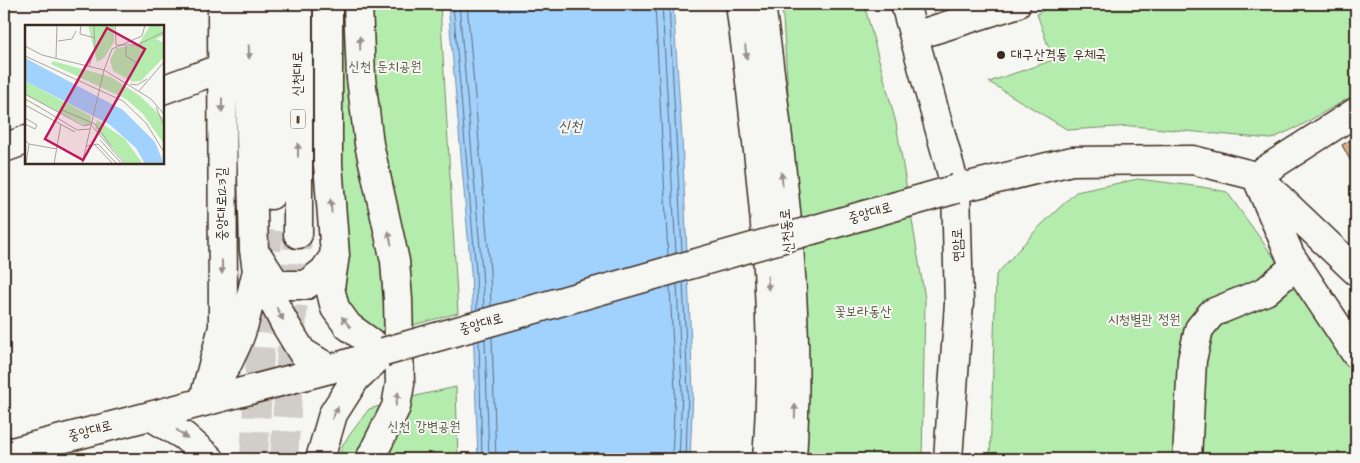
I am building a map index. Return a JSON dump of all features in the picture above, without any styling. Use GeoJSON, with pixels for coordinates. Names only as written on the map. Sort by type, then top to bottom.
{"type":"FeatureCollection","features":[{"type":"Feature","properties":{"kind":"main road","name":"중앙대로123길"},"geometry":{"type":"LineString","coordinates":[[203,401],[223,327],[222,4]]}},
{"type":"Feature","properties":{"kind":"main road"},"geometry":{"type":"LineString","coordinates":[[250,4],[248,24],[260,250],[285,324],[302,352],[330,369]]}},
{"type":"Feature","properties":{"kind":"main road","name":"신천대로"},"geometry":{"type":"LineString","coordinates":[[260,250],[273,4]]}},
{"type":"Feature","properties":{"kind":"main road","name":"신천대로"},"geometry":{"type":"LineString","coordinates":[[298,4],[298,234]]}},
{"type":"Feature","properties":{"kind":"main road"},"geometry":{"type":"LineString","coordinates":[[320,459],[333,414],[356,378],[384,352],[348,326],[335,308],[330,288],[335,255],[328,164],[328,4]]}},
{"type":"Feature","properties":{"kind":"main road"},"geometry":{"type":"LineString","coordinates":[[358,4],[361,78],[369,144],[395,261],[398,300],[400,384],[396,408],[370,459]]}},
{"type":"Feature","properties":{"kind":"main road","name":"신천동로"},"geometry":{"type":"LineString","coordinates":[[740,4],[756,121],[765,218],[770,315],[770,393],[767,459]]}},
{"type":"Feature","properties":{"kind":"main road","name":"신천동로"},"geometry":{"type":"LineString","coordinates":[[761,4],[779,138],[793,301],[796,410],[792,459]]}},
{"type":"Feature","properties":{"kind":"main road","name":"연암로"},"geometry":{"type":"LineString","coordinates":[[903,4],[914,36],[956,189],[959,303],[948,459]]}},
{"type":"Feature","properties":{"kind":"main road"},"geometry":{"type":"LineString","coordinates":[[914,36],[1016,4]]}},
{"type":"Feature","properties":{"kind":"main road"},"geometry":{"type":"LineString","coordinates":[[164,89],[222,68]]}},
{"type":"Feature","properties":{"kind":"main road"},"geometry":{"type":"LineString","coordinates":[[1256,176],[1356,112]]}},
{"type":"Feature","properties":{"kind":"main road"},"geometry":{"type":"LineString","coordinates":[[4,148],[25,140]]}},
{"type":"Feature","properties":{"kind":"main road","name":"중앙대로"},"geometry":{"type":"LineString","coordinates":[[4,454],[330,369],[956,189],[1072,161],[1192,160],[1256,176]]}},
{"type":"Feature","properties":{"kind":"main road"},"geometry":{"type":"LineString","coordinates":[[1256,176],[1290,255],[1356,354]]}},
{"type":"Feature","properties":{"kind":"main road"},"geometry":{"type":"LineString","coordinates":[[1256,176],[1356,270]]}},
{"type":"Feature","properties":{"kind":"main road"},"geometry":{"type":"LineString","coordinates":[[260,250],[274,281],[284,285],[306,285],[324,272],[335,255]]}},
{"type":"Feature","properties":{"kind":"main road"},"geometry":{"type":"LineString","coordinates":[[203,401],[226,368],[241,334],[260,250]]}},
{"type":"Feature","properties":{"kind":"main road"},"geometry":{"type":"LineString","coordinates":[[1187,459],[1192,360],[1199,329],[1212,313],[1266,291],[1296,265]]}},
{"type":"Feature","properties":{"kind":"main road"},"geometry":{"type":"LineString","coordinates":[[150,416],[184,436],[210,459]]}},
{"type":"Feature","properties":{"kind":"main road"},"geometry":{"type":"LineString","coordinates":[[951,423],[956,459]]}},
{"type":"Feature","properties":{"kind":"green space","name":"신천 둔치공원"},"geometry":{"type":"Polygon","coordinates":[[[320,4],[440,4],[458,313],[379,336],[342,318],[320,4]]]}},
{"type":"Feature","properties":{"kind":"green space","name":"꽃보라동산"},"geometry":{"type":"Polygon","coordinates":[[[782,4],[864,4],[896,123],[925,299],[922,459],[799,459],[802,297],[782,4]]]}},
{"type":"Feature","properties":{"kind":"green space"},"geometry":{"type":"Polygon","coordinates":[[[1056,4],[1356,4],[1356,94],[1300,126],[1271,139],[1132,126],[1068,130],[989,82],[1053,60],[1037,14],[1056,4]]]}},
{"type":"Feature","properties":{"kind":"green space","name":"시청별관 정원"},"geometry":{"type":"Polygon","coordinates":[[[1138,179],[1227,192],[1356,372],[1356,459],[990,459],[996,275],[1038,228],[1076,192],[1138,179]]]}},
{"type":"Feature","properties":{"kind":"green space","name":"신천 강변공원"},"geometry":{"type":"Polygon","coordinates":[[[456,387],[458,459],[338,459],[343,444],[369,409],[456,387]]]}},
{"type":"Feature","properties":{"kind":"water","name":"신천"},"geometry":{"type":"Polygon","coordinates":[[[448,4],[673,4],[682,139],[693,392],[690,459],[478,459],[471,272],[448,4]]]}},
{"type":"Feature","properties":{"kind":"building"},"geometry":{"type":"Polygon","coordinates":[[[1356,137],[1356,171],[1342,145],[1356,137]]]}},
{"type":"Feature","properties":{"kind":"tunnel"},"geometry":{"type":"LineString","coordinates":[[254,459],[265,267],[270,230]]}},
{"type":"Feature","properties":{"kind":"tunnel"},"geometry":{"type":"LineString","coordinates":[[284,459],[298,234]]}},
{"type":"Feature","properties":{"kind":"place","name":"대구산격동 우체국"},"geometry":{"type":"Point","coordinates":[1001,55]}}]}
